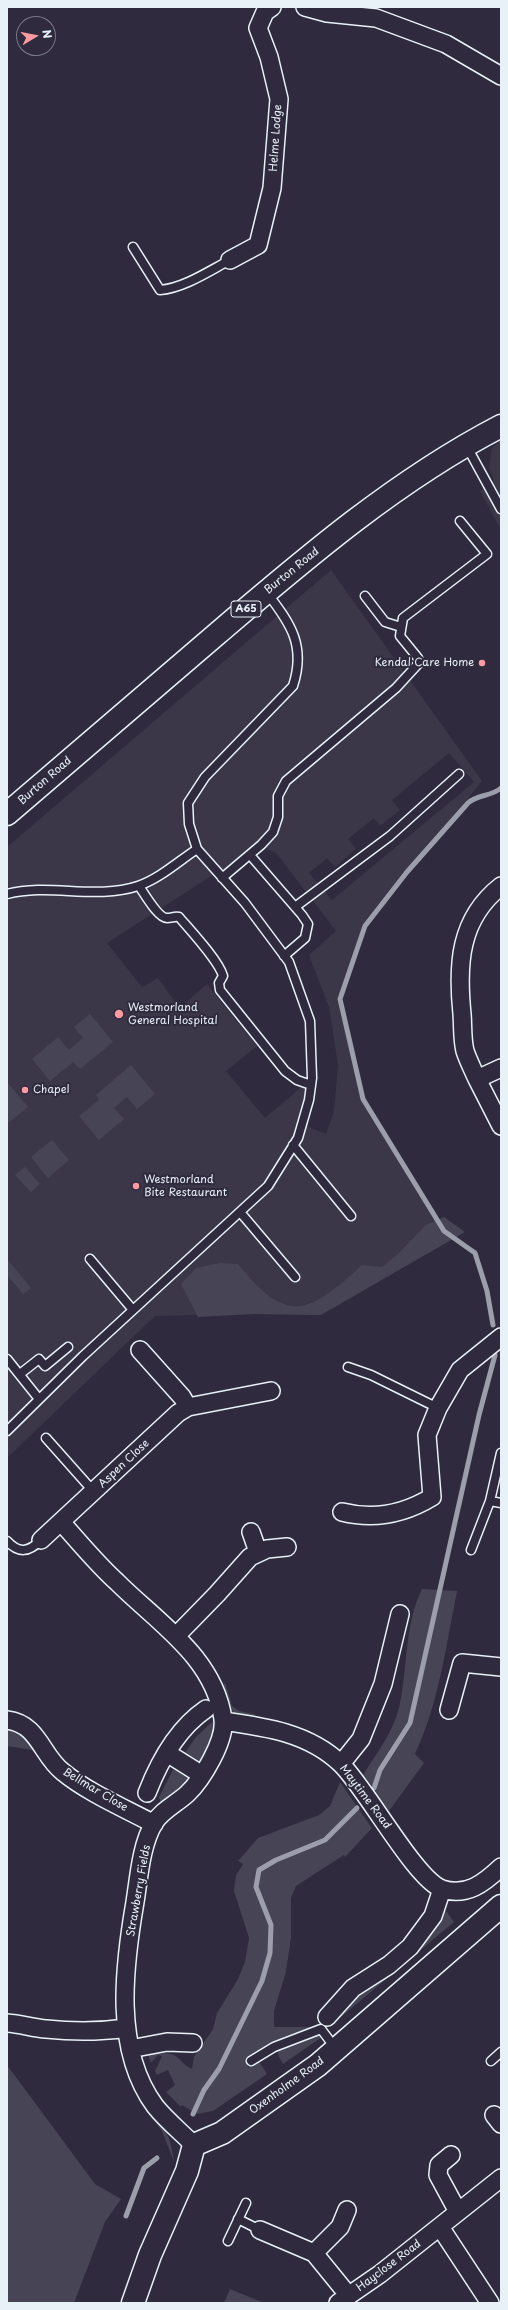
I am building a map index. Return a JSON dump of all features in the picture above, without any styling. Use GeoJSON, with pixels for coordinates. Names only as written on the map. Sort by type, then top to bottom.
{"type":"FeatureCollection","features":[{"type":"Feature","properties":{"kind":"main road","name":"Burton Road"},"geometry":{"type":"LineString","coordinates":[[7,814],[266,592],[381,502],[465,445],[501,426]]}},
{"type":"Feature","properties":{"kind":"main road","name":"Oxenholme Road"},"geometry":{"type":"LineString","coordinates":[[194,2145],[222,2133],[336,2050],[501,1906]]}},
{"type":"Feature","properties":{"kind":"main road"},"geometry":{"type":"LineString","coordinates":[[133,2303],[150,2254],[187,2171],[194,2145]]}},
{"type":"Feature","properties":{"kind":"street","name":"Helme Lodge"},"geometry":{"type":"LineString","coordinates":[[230,260],[258,244],[272,188],[279,99],[269,57],[258,28],[265,12],[272,7]]}},
{"type":"Feature","properties":{"kind":"street"},"geometry":{"type":"LineString","coordinates":[[306,7],[327,13],[370,13],[446,44],[501,76]]}},
{"type":"Feature","properties":{"kind":"street"},"geometry":{"type":"LineString","coordinates":[[501,886],[477,912],[466,935],[459,960],[465,1050],[477,1079],[501,1126]]}},
{"type":"Feature","properties":{"kind":"street"},"geometry":{"type":"LineString","coordinates":[[477,1079],[501,1068]]}},
{"type":"Feature","properties":{"kind":"street"},"geometry":{"type":"LineString","coordinates":[[342,1512],[358,1516],[385,1515],[414,1508],[432,1497],[438,1480],[427,1435],[438,1408],[460,1370],[501,1337]]}},
{"type":"Feature","properties":{"kind":"street"},"geometry":{"type":"LineString","coordinates":[[140,1350],[182,1397],[188,1407]]}},
{"type":"Feature","properties":{"kind":"street","name":"Aspen Close"},"geometry":{"type":"LineString","coordinates":[[41,1540],[62,1523],[178,1413],[188,1407],[271,1391]]}},
{"type":"Feature","properties":{"kind":"street"},"geometry":{"type":"LineString","coordinates":[[62,1523],[116,1582],[176,1636],[218,1594],[240,1566],[258,1552],[287,1547]]}},
{"type":"Feature","properties":{"kind":"street"},"geometry":{"type":"LineString","coordinates":[[250,1532],[258,1552]]}},
{"type":"Feature","properties":{"kind":"street"},"geometry":{"type":"LineString","coordinates":[[341,1764],[361,1739],[383,1684],[400,1614]]}},
{"type":"Feature","properties":{"kind":"street","name":"Strawberry Fields"},"geometry":{"type":"LineString","coordinates":[[176,1636],[195,1655],[206,1672],[217,1697],[223,1721],[219,1744],[202,1775],[189,1792],[163,1812],[154,1824],[141,1865],[131,1924],[126,1977],[126,2028],[130,2049],[138,2071],[155,2105],[194,2145]]}},
{"type":"Feature","properties":{"kind":"street"},"geometry":{"type":"LineString","coordinates":[[449,1710],[462,1663],[501,1668]]}},
{"type":"Feature","properties":{"kind":"street"},"geometry":{"type":"LineString","coordinates":[[147,1792],[154,1775],[167,1753],[188,1725],[206,1709]]}},
{"type":"Feature","properties":{"kind":"street","name":"Bellmar Close"},"geometry":{"type":"LineString","coordinates":[[7,1720],[16,1721],[28,1728],[63,1772],[154,1824]]}},
{"type":"Feature","properties":{"kind":"street","name":"Maytime Road"},"geometry":{"type":"LineString","coordinates":[[223,1721],[287,1732],[309,1742],[341,1764],[414,1863],[442,1889]]}},
{"type":"Feature","properties":{"kind":"street"},"geometry":{"type":"LineString","coordinates":[[167,1753],[202,1775]]}},
{"type":"Feature","properties":{"kind":"street"},"geometry":{"type":"LineString","coordinates":[[327,2017],[353,1988],[389,1965],[414,1943],[433,1916],[442,1889],[455,1891],[474,1888],[482,1884],[501,1867]]}},
{"type":"Feature","properties":{"kind":"street"},"geometry":{"type":"LineString","coordinates":[[7,2023],[26,2024],[44,2029],[89,2032],[126,2028]]}},
{"type":"Feature","properties":{"kind":"street"},"geometry":{"type":"LineString","coordinates":[[130,2049],[167,2042],[193,2043]]}},
{"type":"Feature","properties":{"kind":"street"},"geometry":{"type":"LineString","coordinates":[[451,2155],[439,2165],[438,2175],[458,2212]]}},
{"type":"Feature","properties":{"kind":"street","name":"Hayclose Road"},"geometry":{"type":"LineString","coordinates":[[344,2300],[440,2227],[501,2178]]}},
{"type":"Feature","properties":{"kind":"street"},"geometry":{"type":"LineString","coordinates":[[314,2253],[340,2227],[348,2210]]}},
{"type":"Feature","properties":{"kind":"street"},"geometry":{"type":"LineString","coordinates":[[440,2227],[490,2303]]}},
{"type":"Feature","properties":{"kind":"street"},"geometry":{"type":"LineString","coordinates":[[260,2230],[314,2253],[344,2300]]}},
{"type":"Feature","properties":{"kind":"lane"},"geometry":{"type":"LineString","coordinates":[[133,247],[160,290],[167,289],[196,278],[230,260]]}},
{"type":"Feature","properties":{"kind":"lane"},"geometry":{"type":"LineString","coordinates":[[465,445],[501,508]]}},
{"type":"Feature","properties":{"kind":"lane"},"geometry":{"type":"LineString","coordinates":[[222,878],[250,855],[273,832],[278,817],[278,796],[286,782],[396,688],[420,663],[418,658],[400,636],[400,627],[403,618],[487,554],[460,521]]}},
{"type":"Feature","properties":{"kind":"lane"},"geometry":{"type":"LineString","coordinates":[[7,1431],[133,1310],[268,1186],[298,1138],[311,1085],[310,1021],[289,962],[245,903],[197,849],[189,824],[188,803],[205,777],[293,686],[299,669],[299,649],[294,633],[266,592]]}},
{"type":"Feature","properties":{"kind":"lane"},"geometry":{"type":"LineString","coordinates":[[365,596],[385,622],[400,627]]}},
{"type":"Feature","properties":{"kind":"lane"},"geometry":{"type":"LineString","coordinates":[[295,907],[390,836],[459,774]]}},
{"type":"Feature","properties":{"kind":"lane"},"geometry":{"type":"LineString","coordinates":[[7,894],[29,890],[107,892],[139,886],[197,849]]}},
{"type":"Feature","properties":{"kind":"lane"},"geometry":{"type":"LineString","coordinates":[[250,855],[308,924],[305,938],[284,956]]}},
{"type":"Feature","properties":{"kind":"lane"},"geometry":{"type":"LineString","coordinates":[[139,886],[160,916],[168,918],[173,916],[179,917],[222,971],[223,976],[219,983],[220,990],[285,1071],[297,1080],[311,1085]]}},
{"type":"Feature","properties":{"kind":"lane"},"geometry":{"type":"LineString","coordinates":[[293,1145],[351,1216]]}},
{"type":"Feature","properties":{"kind":"lane"},"geometry":{"type":"LineString","coordinates":[[240,1212],[295,1277]]}},
{"type":"Feature","properties":{"kind":"lane"},"geometry":{"type":"LineString","coordinates":[[90,1259],[133,1310]]}},
{"type":"Feature","properties":{"kind":"lane"},"geometry":{"type":"LineString","coordinates":[[20,1374],[39,1359],[45,1366],[68,1347]]}},
{"type":"Feature","properties":{"kind":"lane"},"geometry":{"type":"LineString","coordinates":[[7,1359],[39,1399]]}},
{"type":"Feature","properties":{"kind":"lane"},"geometry":{"type":"LineString","coordinates":[[348,1367],[371,1374],[438,1408]]}},
{"type":"Feature","properties":{"kind":"lane"},"geometry":{"type":"LineString","coordinates":[[46,1438],[94,1492]]}},
{"type":"Feature","properties":{"kind":"lane"},"geometry":{"type":"LineString","coordinates":[[471,1550],[490,1501],[501,1453]]}},
{"type":"Feature","properties":{"kind":"lane"},"geometry":{"type":"LineString","coordinates":[[490,1501],[501,1503]]}},
{"type":"Feature","properties":{"kind":"lane","name":"Aspen Close"},"geometry":{"type":"LineString","coordinates":[[7,1541],[13,1547],[25,1551],[34,1548],[41,1540]]}},
{"type":"Feature","properties":{"kind":"lane"},"geometry":{"type":"LineString","coordinates":[[251,2061],[274,2047],[321,2029],[336,2050]]}},
{"type":"Feature","properties":{"kind":"lane"},"geometry":{"type":"LineString","coordinates":[[491,2060],[501,2052]]}},
{"type":"Feature","properties":{"kind":"lane"},"geometry":{"type":"LineString","coordinates":[[228,2241],[246,2203]]}},
{"type":"Feature","properties":{"kind":"lane"},"geometry":{"type":"LineString","coordinates":[[238,2219],[260,2230]]}},
{"type":"Feature","properties":{"kind":"shaded area"},"geometry":{"type":"Polygon","coordinates":[[[501,439],[501,530],[480,491],[494,481],[489,468],[492,448],[501,439]]]}},
{"type":"Feature","properties":{"kind":"shaded area","name":"Westmorland General Hospital"},"geometry":{"type":"Polygon","coordinates":[[[331,570],[482,781],[365,926],[340,999],[363,1099],[444,1231],[321,1315],[254,1314],[155,1316],[7,1458],[7,847],[331,570]],[[449,753],[392,800],[400,810],[380,826],[374,818],[348,839],[356,849],[335,867],[327,858],[309,873],[332,900],[474,782],[449,753]],[[261,845],[222,878],[216,873],[107,943],[142,987],[158,978],[179,1008],[207,984],[257,1046],[226,1071],[265,1118],[312,1078],[302,1124],[326,1134],[334,1111],[338,1065],[329,1007],[309,955],[336,931],[277,854],[261,845]]]}},
{"type":"Feature","properties":{"kind":"shaded area"},"geometry":{"type":"Polygon","coordinates":[[[90,1014],[113,1042],[80,1069],[73,1062],[50,1081],[32,1059],[58,1037],[69,1050],[83,1038],[74,1027],[90,1014]]]}},
{"type":"Feature","properties":{"kind":"shaded area"},"geometry":{"type":"Polygon","coordinates":[[[131,1065],[155,1094],[137,1109],[127,1097],[114,1108],[124,1119],[99,1140],[79,1116],[99,1100],[96,1095],[131,1065]]]}},
{"type":"Feature","properties":{"kind":"shaded area"},"geometry":{"type":"Polygon","coordinates":[[[7,1082],[28,1107],[7,1124],[7,1082]]]}},
{"type":"Feature","properties":{"kind":"shaded area"},"geometry":{"type":"Polygon","coordinates":[[[52,1140],[69,1160],[48,1178],[31,1157],[52,1140]]]}},
{"type":"Feature","properties":{"kind":"shaded area"},"geometry":{"type":"Polygon","coordinates":[[[25,1167],[40,1184],[31,1192],[15,1175],[25,1167]]]}},
{"type":"Feature","properties":{"kind":"shaded area"},"geometry":{"type":"Polygon","coordinates":[[[444,1217],[465,1232],[321,1315],[254,1314],[198,1317],[181,1284],[196,1268],[220,1263],[238,1264],[255,1284],[270,1297],[285,1304],[298,1306],[312,1303],[327,1295],[362,1265],[382,1267],[397,1255],[426,1225],[444,1217]]]}},
{"type":"Feature","properties":{"kind":"shaded area"},"geometry":{"type":"Polygon","coordinates":[[[7,1259],[31,1288],[23,1294],[7,1275],[7,1259]]]}},
{"type":"Feature","properties":{"kind":"shaded area"},"geometry":{"type":"Polygon","coordinates":[[[422,1589],[457,1591],[436,1695],[415,1754],[424,1763],[389,1811],[374,1791],[375,1789],[363,1775],[384,1743],[393,1726],[399,1708],[409,1632],[416,1603],[422,1589]]]}},
{"type":"Feature","properties":{"kind":"shaded area"},"geometry":{"type":"Polygon","coordinates":[[[225,1682],[232,1706],[239,1711],[254,1714],[253,1718],[233,1713],[223,1687],[225,1682]]]}},
{"type":"Feature","properties":{"kind":"shaded area"},"geometry":{"type":"Polygon","coordinates":[[[212,1722],[215,1722],[211,1739],[201,1763],[198,1764],[182,1757],[196,1737],[212,1722]]]}},
{"type":"Feature","properties":{"kind":"shaded area"},"geometry":{"type":"Polygon","coordinates":[[[17,1729],[38,1751],[7,1746],[7,1731],[17,1729]]]}},
{"type":"Feature","properties":{"kind":"shaded area"},"geometry":{"type":"Polygon","coordinates":[[[176,1764],[188,1774],[188,1781],[161,1804],[159,1797],[176,1764]]]}},
{"type":"Feature","properties":{"kind":"shaded area"},"geometry":{"type":"Polygon","coordinates":[[[340,1782],[372,1828],[345,1857],[344,1855],[296,1886],[291,1898],[291,1937],[286,1972],[274,2011],[274,2027],[318,2027],[269,2044],[246,2059],[248,2067],[258,2060],[267,2074],[213,2111],[197,2114],[182,2105],[181,2107],[166,2092],[175,2085],[168,2070],[157,2075],[155,2071],[162,2056],[158,2055],[151,2063],[148,2055],[159,2053],[171,2054],[192,2069],[194,2057],[213,2029],[217,2013],[238,1979],[245,1962],[249,1938],[234,1891],[236,1875],[243,1864],[238,1861],[258,1838],[319,1815],[330,1806],[340,1782]]]}},
{"type":"Feature","properties":{"kind":"shaded area"},"geometry":{"type":"Polygon","coordinates":[[[443,1907],[454,1922],[329,2027],[330,2020],[443,1907]]]}},
{"type":"Feature","properties":{"kind":"shaded area"},"geometry":{"type":"Polygon","coordinates":[[[319,2033],[322,2037],[283,2064],[277,2049],[305,2041],[319,2033]]]}},
{"type":"Feature","properties":{"kind":"shaded area"},"geometry":{"type":"Polygon","coordinates":[[[7,2065],[95,2184],[121,2199],[105,2222],[74,2303],[7,2303],[7,2065]]]}},
{"type":"Feature","properties":{"kind":"shaded area"},"geometry":{"type":"Polygon","coordinates":[[[140,2102],[144,2102],[165,2129],[171,2143],[174,2162],[162,2131],[140,2102]]]}},
{"type":"Feature","properties":{"kind":"shaded area"},"geometry":{"type":"Polygon","coordinates":[[[230,2289],[264,2303],[224,2303],[230,2289]]]}},
{"type":"Feature","properties":{"kind":"waterway"},"geometry":{"type":"LineString","coordinates":[[493,1325],[487,1291],[475,1253],[444,1231],[363,1099],[340,999],[365,926],[407,872],[468,803],[476,798],[493,793],[501,788]]}},
{"type":"Feature","properties":{"kind":"waterway"},"geometry":{"type":"LineString","coordinates":[[374,1788],[380,1770],[410,1723],[479,1415],[495,1355]]}},
{"type":"Feature","properties":{"kind":"waterway"},"geometry":{"type":"LineString","coordinates":[[193,2114],[204,2090],[219,2069],[262,1981],[270,1953],[271,1925],[256,1887],[259,1870],[276,1860],[325,1840],[357,1808]]}},
{"type":"Feature","properties":{"kind":"waterway"},"geometry":{"type":"LineString","coordinates":[[126,2216],[144,2168],[157,2158]]}},
{"type":"Feature","properties":{"kind":"place","name":"Kendal Care Home"},"geometry":{"type":"Point","coordinates":[482,663]}},
{"type":"Feature","properties":{"kind":"place","name":"Westmorland General Hospital"},"geometry":{"type":"Point","coordinates":[119,1014]}},
{"type":"Feature","properties":{"kind":"place","name":"Chapel"},"geometry":{"type":"Point","coordinates":[25,1090]}},
{"type":"Feature","properties":{"kind":"place","name":"Westmorland Bite Restaurant"},"geometry":{"type":"Point","coordinates":[136,1186]}}]}
